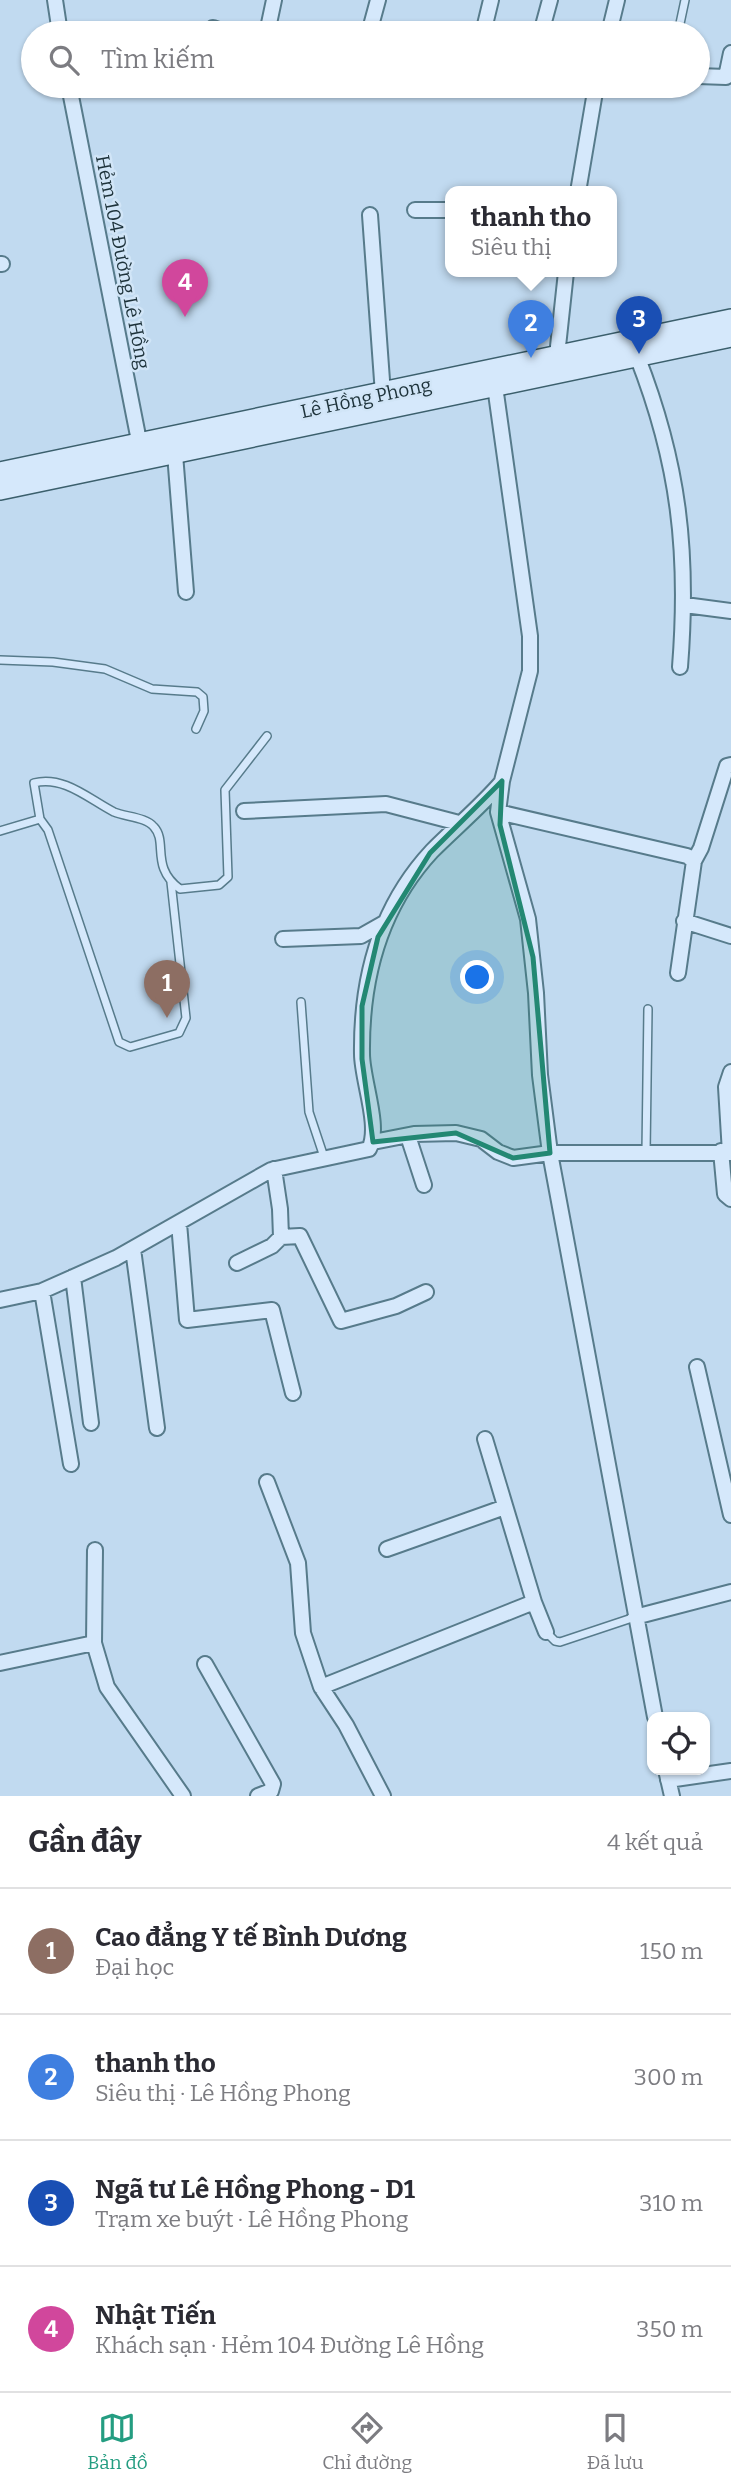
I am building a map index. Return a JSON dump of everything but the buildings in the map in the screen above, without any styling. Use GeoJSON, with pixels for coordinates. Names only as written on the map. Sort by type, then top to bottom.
{"type":"FeatureCollection","features":[{"type":"Feature","properties":{"kind":"street"},"geometry":{"type":"LineString","coordinates":[[55,0],[59,21]]}},
{"type":"Feature","properties":{"kind":"street"},"geometry":{"type":"LineString","coordinates":[[270,21],[274,0]]}},
{"type":"Feature","properties":{"kind":"street"},"geometry":{"type":"LineString","coordinates":[[372,21],[378,0]]}},
{"type":"Feature","properties":{"kind":"street"},"geometry":{"type":"LineString","coordinates":[[486,21],[491,0]]}},
{"type":"Feature","properties":{"kind":"street"},"geometry":{"type":"LineString","coordinates":[[544,21],[550,0]]}},
{"type":"Feature","properties":{"kind":"street"},"geometry":{"type":"LineString","coordinates":[[612,21],[617,0]]}},
{"type":"Feature","properties":{"kind":"street"},"geometry":{"type":"LineString","coordinates":[[710,76],[728,77],[731,52]]}},
{"type":"Feature","properties":{"kind":"street","name":"Hẻm 104 Đường Lê Hồng"},"geometry":{"type":"LineString","coordinates":[[71,98],[141,453]]}},
{"type":"Feature","properties":{"kind":"street"},"geometry":{"type":"LineString","coordinates":[[579,186],[594,98]]}},
{"type":"Feature","properties":{"kind":"street"},"geometry":{"type":"LineString","coordinates":[[415,210],[445,210]]}},
{"type":"Feature","properties":{"kind":"street"},"geometry":{"type":"LineString","coordinates":[[370,215],[383,394]]}},
{"type":"Feature","properties":{"kind":"street"},"geometry":{"type":"LineString","coordinates":[[556,365],[565,277]]}},
{"type":"Feature","properties":{"kind":"street","name":"Lê Hồng Phong"},"geometry":{"type":"LineString","coordinates":[[0,473],[141,453],[175,454],[556,365],[731,320]]}},
{"type":"Feature","properties":{"kind":"street","name":"Lê Hồng Phong"},"geometry":{"type":"LineString","coordinates":[[556,365],[637,356],[731,336]]}},
{"type":"Feature","properties":{"kind":"street"},"geometry":{"type":"LineString","coordinates":[[637,356],[671,457],[685,605],[680,667]]}},
{"type":"Feature","properties":{"kind":"street"},"geometry":{"type":"LineString","coordinates":[[494,378],[530,636],[530,671],[502,781],[498,812],[530,932],[537,993],[540,1075],[550,1153],[655,1712]]}},
{"type":"Feature","properties":{"kind":"street","name":"Lê Hồng Phong"},"geometry":{"type":"LineString","coordinates":[[0,489],[383,394],[494,378]]}},
{"type":"Feature","properties":{"kind":"street"},"geometry":{"type":"LineString","coordinates":[[175,454],[186,592]]}},
{"type":"Feature","properties":{"kind":"street"},"geometry":{"type":"LineString","coordinates":[[685,605],[731,611]]}},
{"type":"Feature","properties":{"kind":"street"},"geometry":{"type":"LineString","coordinates":[[678,973],[694,861],[701,848],[727,766],[731,765]]}},
{"type":"Feature","properties":{"kind":"street"},"geometry":{"type":"LineString","coordinates":[[0,1300],[42,1291],[133,1249],[274,1169],[369,1149],[373,1142],[363,1071],[362,1006],[378,937],[422,864],[459,822],[485,801],[502,781]]}},
{"type":"Feature","properties":{"kind":"street"},"geometry":{"type":"LineString","coordinates":[[244,811],[386,804],[459,822]]}},
{"type":"Feature","properties":{"kind":"street"},"geometry":{"type":"LineString","coordinates":[[498,812],[640,844],[687,856],[694,861]]}},
{"type":"Feature","properties":{"kind":"street"},"geometry":{"type":"LineString","coordinates":[[684,921],[731,936]]}},
{"type":"Feature","properties":{"kind":"street"},"geometry":{"type":"LineString","coordinates":[[283,939],[360,936],[384,923]]}},
{"type":"Feature","properties":{"kind":"street"},"geometry":{"type":"LineString","coordinates":[[731,1072],[726,1087],[728,1152],[725,1194],[731,1199]]}},
{"type":"Feature","properties":{"kind":"street"},"geometry":{"type":"LineString","coordinates":[[373,1142],[408,1136],[456,1133],[481,1139],[498,1152],[513,1158],[550,1153],[728,1152]]}},
{"type":"Feature","properties":{"kind":"street"},"geometry":{"type":"LineString","coordinates":[[408,1136],[424,1185]]}},
{"type":"Feature","properties":{"kind":"street"},"geometry":{"type":"LineString","coordinates":[[274,1169],[281,1209],[281,1237]]}},
{"type":"Feature","properties":{"kind":"street"},"geometry":{"type":"LineString","coordinates":[[179,1223],[187,1321],[272,1310],[293,1393]]}},
{"type":"Feature","properties":{"kind":"street"},"geometry":{"type":"LineString","coordinates":[[237,1263],[272,1246],[281,1237],[300,1236],[341,1321],[396,1306],[426,1292]]}},
{"type":"Feature","properties":{"kind":"street"},"geometry":{"type":"LineString","coordinates":[[133,1249],[157,1428]]}},
{"type":"Feature","properties":{"kind":"street"},"geometry":{"type":"LineString","coordinates":[[73,1277],[91,1423]]}},
{"type":"Feature","properties":{"kind":"street"},"geometry":{"type":"LineString","coordinates":[[42,1291],[71,1464]]}},
{"type":"Feature","properties":{"kind":"street"},"geometry":{"type":"LineString","coordinates":[[696,1367],[731,1515]]}},
{"type":"Feature","properties":{"kind":"street"},"geometry":{"type":"LineString","coordinates":[[485,1439],[534,1602],[546,1632]]}},
{"type":"Feature","properties":{"kind":"street"},"geometry":{"type":"LineString","coordinates":[[267,1482],[298,1563],[303,1633],[321,1687],[346,1725],[383,1796]]}},
{"type":"Feature","properties":{"kind":"street"},"geometry":{"type":"LineString","coordinates":[[387,1549],[505,1507]]}},
{"type":"Feature","properties":{"kind":"street"},"geometry":{"type":"LineString","coordinates":[[94,1550],[94,1643],[107,1687],[183,1796]]}},
{"type":"Feature","properties":{"kind":"street"},"geometry":{"type":"LineString","coordinates":[[635,1617],[731,1592]]}},
{"type":"Feature","properties":{"kind":"street"},"geometry":{"type":"LineString","coordinates":[[321,1687],[534,1602]]}},
{"type":"Feature","properties":{"kind":"street"},"geometry":{"type":"LineString","coordinates":[[0,1663],[94,1643]]}},
{"type":"Feature","properties":{"kind":"street"},"geometry":{"type":"LineString","coordinates":[[205,1664],[273,1784],[271,1791],[258,1796]]}},
{"type":"Feature","properties":{"kind":"street"},"geometry":{"type":"LineString","coordinates":[[710,1772],[731,1771]]}},
{"type":"Feature","properties":{"kind":"street"},"geometry":{"type":"LineString","coordinates":[[667,1775],[672,1796]]}},
{"type":"Feature","properties":{"kind":"lane"},"geometry":{"type":"LineString","coordinates":[[681,21],[685,0]]}},
{"type":"Feature","properties":{"kind":"lane"},"geometry":{"type":"LineString","coordinates":[[0,660],[53,662],[105,669],[152,689],[197,692],[203,696],[204,711],[196,729]]}},
{"type":"Feature","properties":{"kind":"lane"},"geometry":{"type":"LineString","coordinates":[[171,882],[186,1018],[179,1032],[130,1047],[119,1042],[48,830],[40,819],[34,783],[41,781],[82,791],[114,812],[149,822],[157,829],[164,874],[180,889],[219,885],[228,877],[225,790],[267,736]]}},
{"type":"Feature","properties":{"kind":"lane"},"geometry":{"type":"LineString","coordinates":[[0,831],[40,819]]}},
{"type":"Feature","properties":{"kind":"lane"},"geometry":{"type":"LineString","coordinates":[[301,1002],[309,1112],[324,1157]]}},
{"type":"Feature","properties":{"kind":"lane"},"geometry":{"type":"LineString","coordinates":[[646,1152],[648,1009]]}},
{"type":"Feature","properties":{"kind":"lane"},"geometry":{"type":"LineString","coordinates":[[546,1632],[560,1642],[635,1617]]}},
{"type":"Feature","properties":{"kind":"highlighted area"},"geometry":{"type":"Polygon","coordinates":[[[502,781],[500,825],[533,957],[550,1153],[513,1158],[456,1133],[373,1142],[362,1059],[362,1006],[378,937],[430,853],[502,781]]]}},
{"type":"Feature","properties":{"kind":"place","name":"Nhật Tiến"},"geometry":{"type":"Point","coordinates":[185,317]}},
{"type":"Feature","properties":{"kind":"place","name":"Ngã tư Lê Hồng Phong - D1"},"geometry":{"type":"Point","coordinates":[639,354]}},
{"type":"Feature","properties":{"kind":"place","name":"thanh tho"},"geometry":{"type":"Point","coordinates":[531,358]}},
{"type":"Feature","properties":{"kind":"place","name":"Cao đẳng Y tế Bình Dương"},"geometry":{"type":"Point","coordinates":[167,1018]}}]}
